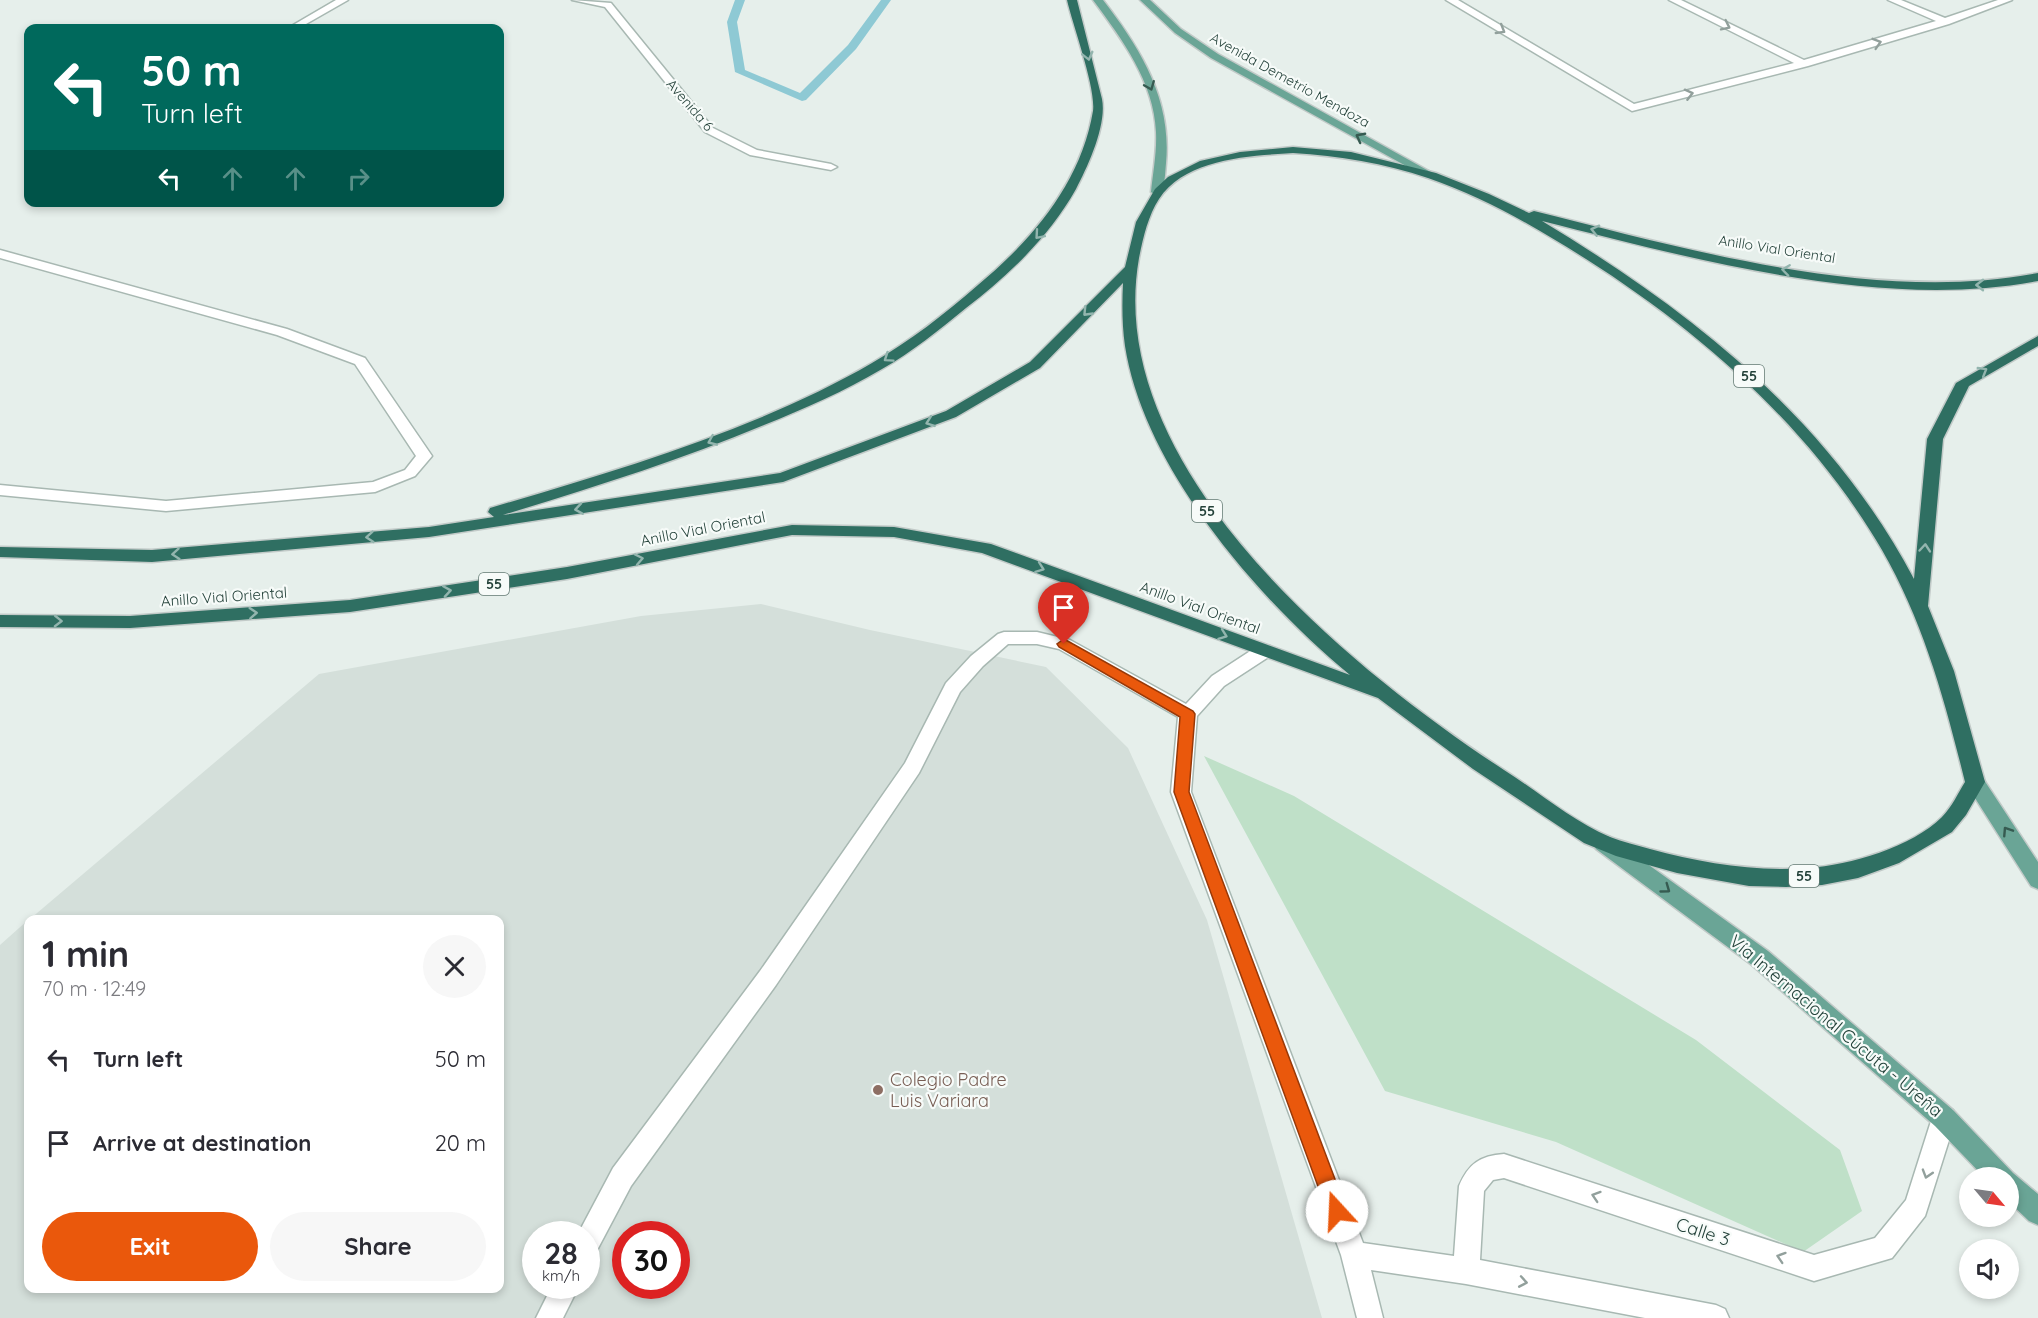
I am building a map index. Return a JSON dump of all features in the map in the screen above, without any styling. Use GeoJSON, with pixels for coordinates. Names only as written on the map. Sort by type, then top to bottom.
{"type":"FeatureCollection","features":[{"type":"Feature","properties":{"kind":"highway"},"geometry":{"type":"LineString","coordinates":[[429,532],[612,478],[700,446],[783,411],[870,370],[928,332],[994,281],[1043,232],[1071,187],[1089,147],[1099,107],[1089,59],[1072,0]]}},
{"type":"Feature","properties":{"kind":"highway","name":"55"},"geometry":{"type":"LineString","coordinates":[[1328,151],[1376,159],[1430,175],[1514,210],[1613,269],[1672,310],[1729,356],[1783,409],[1834,468],[1873,524],[1920,606],[1952,692],[1975,782],[1948,824],[1901,855],[1839,874],[1763,879],[1682,868],[1602,842],[1467,757],[1388,697],[1314,632],[1253,569],[1207,510],[1171,454],[1148,403],[1134,355],[1127,310],[1128,270],[1139,230],[1157,192],[1175,178],[1198,166],[1227,158],[1259,152],[1328,151]]}},
{"type":"Feature","properties":{"kind":"highway","name":"Anillo Vial Oriental"},"geometry":{"type":"LineString","coordinates":[[1514,210],[1617,236],[1755,266],[1892,284],[1990,285],[2038,277]]}},
{"type":"Feature","properties":{"kind":"highway","name":"55"},"geometry":{"type":"LineString","coordinates":[[0,552],[152,556],[429,532],[783,477],[951,414],[1035,365],[1128,270]]}},
{"type":"Feature","properties":{"kind":"highway","name":"55"},"geometry":{"type":"LineString","coordinates":[[1920,606],[1935,439],[1963,383],[2038,340]]}},
{"type":"Feature","properties":{"kind":"highway","name":"Anillo Vial Oriental"},"geometry":{"type":"LineString","coordinates":[[0,621],[130,622],[350,606],[567,573],[792,530],[894,532],[985,548],[1388,697]]}},
{"type":"Feature","properties":{"kind":"main road"},"geometry":{"type":"LineString","coordinates":[[1098,0],[1140,60],[1154,93],[1161,124],[1157,192]]}},
{"type":"Feature","properties":{"kind":"main road","name":"Avenida Demetrio Mendoza"},"geometry":{"type":"LineString","coordinates":[[1145,0],[1181,33],[1224,63],[1430,175]]}},
{"type":"Feature","properties":{"kind":"main road"},"geometry":{"type":"LineString","coordinates":[[1975,782],[2035,869]]}},
{"type":"Feature","properties":{"kind":"main road","name":"Vía Internacional Cúcuta - Ureña"},"geometry":{"type":"LineString","coordinates":[[1602,842],[1760,958],[1944,1118],[1992,1167]]}},
{"type":"Feature","properties":{"kind":"main road"},"geometry":{"type":"LineString","coordinates":[[2019,1194],[2038,1212]]}},
{"type":"Feature","properties":{"kind":"street"},"geometry":{"type":"LineString","coordinates":[[300,24],[343,0]]}},
{"type":"Feature","properties":{"kind":"street","name":"Avenida 6"},"geometry":{"type":"LineString","coordinates":[[577,0],[608,3],[709,130],[754,153],[831,167]]}},
{"type":"Feature","properties":{"kind":"street"},"geometry":{"type":"LineString","coordinates":[[1451,0],[1632,108],[1804,64],[1946,22],[2007,0]]}},
{"type":"Feature","properties":{"kind":"street"},"geometry":{"type":"LineString","coordinates":[[1674,0],[1804,64]]}},
{"type":"Feature","properties":{"kind":"street"},"geometry":{"type":"LineString","coordinates":[[1893,0],[1946,22]]}},
{"type":"Feature","properties":{"kind":"street"},"geometry":{"type":"LineString","coordinates":[[0,254],[282,332],[360,361],[424,456],[410,473],[375,487],[166,506],[0,490]]}},
{"type":"Feature","properties":{"kind":"street"},"geometry":{"type":"LineString","coordinates":[[599,1221],[622,1177],[768,978],[912,768],[953,688],[977,661],[1004,638],[1037,638],[1064,644],[1188,714]]}},
{"type":"Feature","properties":{"kind":"street"},"geometry":{"type":"LineString","coordinates":[[1264,651],[1218,681],[1188,714],[1182,792],[1353,1255],[1370,1318]]}},
{"type":"Feature","properties":{"kind":"street","name":"Calle 3"},"geometry":{"type":"LineString","coordinates":[[1466,1271],[1472,1186],[1487,1168],[1504,1166],[1814,1268],[1883,1249],[1916,1207],[1944,1118]]}},
{"type":"Feature","properties":{"kind":"street"},"geometry":{"type":"LineString","coordinates":[[1353,1255],[1466,1271],[1716,1318]]}},
{"type":"Feature","properties":{"kind":"street"},"geometry":{"type":"LineString","coordinates":[[549,1318],[559,1299]]}},
{"type":"Feature","properties":{"kind":"shaded area","name":"Colegio Padre Luis Variara"},"geometry":{"type":"Polygon","coordinates":[[[761,604],[870,630],[1046,667],[1128,748],[1207,920],[1322,1318],[0,1318],[0,945],[24,924],[24,1293],[504,1293],[504,915],[35,915],[319,674],[641,616],[761,604]]]}},
{"type":"Feature","properties":{"kind":"green space"},"geometry":{"type":"Polygon","coordinates":[[[1204,756],[1294,796],[1696,1040],[1840,1150],[1862,1211],[1803,1252],[1556,1142],[1385,1091],[1204,756]]]}},
{"type":"Feature","properties":{"kind":"waterway"},"geometry":{"type":"LineString","coordinates":[[740,0],[732,22],[740,72],[802,98],[852,47],[886,0]]}},
{"type":"Feature","properties":{"kind":"place","name":"Colegio Padre Luis Variara"},"geometry":{"type":"Point","coordinates":[878,1090]}},
{"type":"Feature","properties":{"kind":"route"},"geometry":{"type":"LineString","coordinates":[[1064,644],[1188,714],[1182,792],[1337,1211]]}}]}
